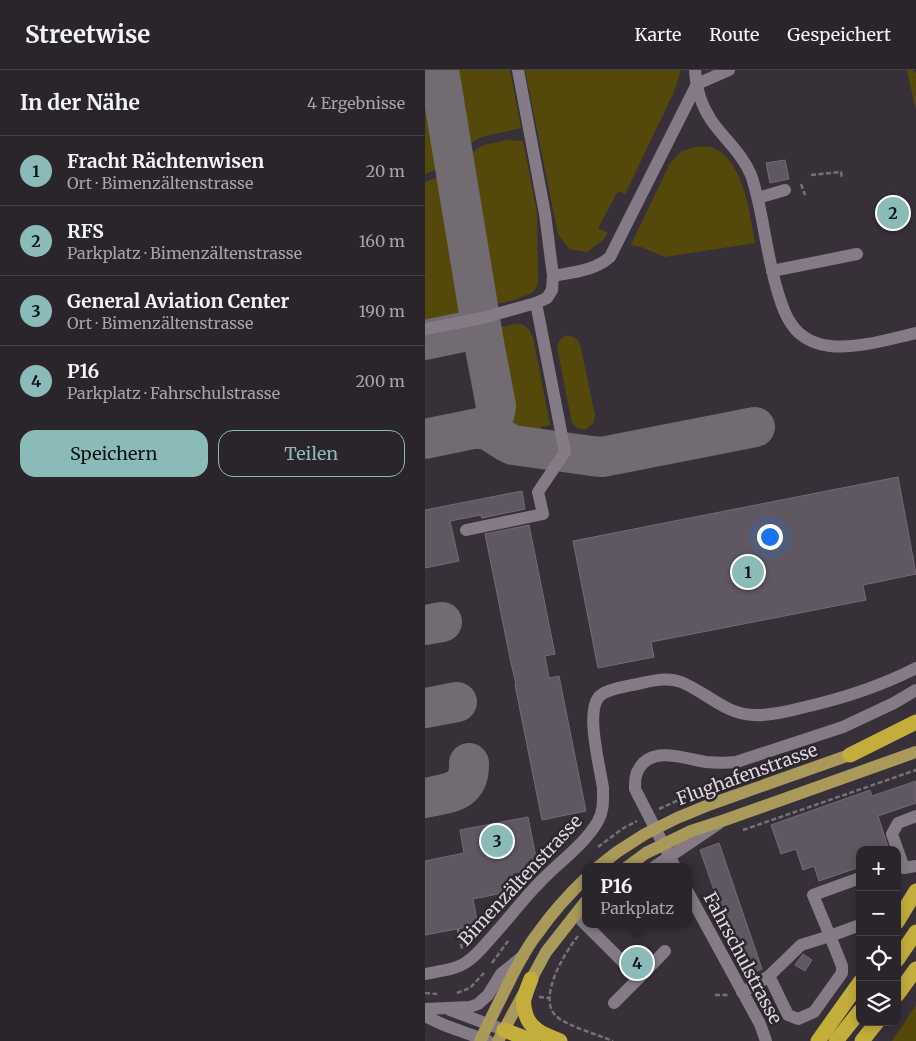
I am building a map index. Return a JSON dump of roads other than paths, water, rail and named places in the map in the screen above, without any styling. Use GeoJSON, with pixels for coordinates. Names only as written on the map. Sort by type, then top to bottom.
{"type":"FeatureCollection","features":[{"type":"Feature","properties":{"kind":"highway"},"geometry":{"type":"LineString","coordinates":[[850,755],[916,722]]}},
{"type":"Feature","properties":{"kind":"highway"},"geometry":{"type":"LineString","coordinates":[[901,915],[916,891]]}},
{"type":"Feature","properties":{"kind":"highway"},"geometry":{"type":"LineString","coordinates":[[901,954],[916,932]]}},
{"type":"Feature","properties":{"kind":"highway"},"geometry":{"type":"LineString","coordinates":[[901,990],[916,969]]}},
{"type":"Feature","properties":{"kind":"highway"},"geometry":{"type":"LineString","coordinates":[[531,979],[524,1000],[527,1018],[538,1031],[560,1041]]}},
{"type":"Feature","properties":{"kind":"highway"},"geometry":{"type":"LineString","coordinates":[[819,1041],[856,988]]}},
{"type":"Feature","properties":{"kind":"highway"},"geometry":{"type":"LineString","coordinates":[[836,1041],[856,1016]]}},
{"type":"Feature","properties":{"kind":"highway"},"geometry":{"type":"LineString","coordinates":[[862,1041],[874,1026]]}},
{"type":"Feature","properties":{"kind":"highway"},"geometry":{"type":"LineString","coordinates":[[501,1035],[533,1041]]}},
{"type":"Feature","properties":{"kind":"main road","name":"Flughafenstrasse"},"geometry":{"type":"LineString","coordinates":[[603,863],[645,834],[677,818],[916,730]]}},
{"type":"Feature","properties":{"kind":"main road","name":"Flughafenstrasse"},"geometry":{"type":"LineString","coordinates":[[632,863],[646,853],[691,831],[916,752]]}},
{"type":"Feature","properties":{"kind":"main road"},"geometry":{"type":"LineString","coordinates":[[483,1040],[487,1024],[536,934],[582,882]]}},
{"type":"Feature","properties":{"kind":"main road"},"geometry":{"type":"LineString","coordinates":[[501,1035],[546,952],[582,906]]}},
{"type":"Feature","properties":{"kind":"street"},"geometry":{"type":"LineString","coordinates":[[425,329],[483,318],[536,303],[547,298],[550,294],[553,276],[545,214],[518,70]]}},
{"type":"Feature","properties":{"kind":"street"},"geometry":{"type":"LineString","coordinates":[[695,70],[701,100],[711,120],[746,163],[758,198],[779,298],[788,319],[799,333],[809,340],[829,346],[861,344],[916,333]]}},
{"type":"Feature","properties":{"kind":"street"},"geometry":{"type":"LineString","coordinates":[[553,276],[589,269],[601,264],[610,256],[697,84],[729,70]]}},
{"type":"Feature","properties":{"kind":"street"},"geometry":{"type":"LineString","coordinates":[[758,198],[785,190]]}},
{"type":"Feature","properties":{"kind":"street"},"geometry":{"type":"LineString","coordinates":[[772,271],[857,254]]}},
{"type":"Feature","properties":{"kind":"street"},"geometry":{"type":"LineString","coordinates":[[466,530],[543,514],[538,492],[565,452],[536,303]]}},
{"type":"Feature","properties":{"kind":"street","name":"Bimenzältenstrasse"},"geometry":{"type":"LineString","coordinates":[[425,974],[461,966],[472,958],[539,883],[581,842],[597,823],[602,813],[603,801],[603,788],[593,727],[593,708],[598,697],[616,689],[661,680],[680,682],[724,707],[753,715],[789,711],[828,702],[895,679],[916,668]]}},
{"type":"Feature","properties":{"kind":"street"},"geometry":{"type":"LineString","coordinates":[[673,863],[635,789],[637,772],[647,759],[666,755],[706,762],[737,762],[843,727],[894,703],[916,690]]}},
{"type":"Feature","properties":{"kind":"street"},"geometry":{"type":"LineString","coordinates":[[906,868],[893,834],[899,823],[916,816]]}},
{"type":"Feature","properties":{"kind":"street"},"geometry":{"type":"LineString","coordinates":[[660,863],[722,821]]}},
{"type":"Feature","properties":{"kind":"street"},"geometry":{"type":"LineString","coordinates":[[769,976],[788,1015],[798,1019],[814,1012],[843,973],[842,966],[813,895],[856,879]]}},
{"type":"Feature","properties":{"kind":"street","name":"Fahrschulstrasse"},"geometry":{"type":"LineString","coordinates":[[692,899],[759,1024],[766,1041]]}},
{"type":"Feature","properties":{"kind":"street"},"geometry":{"type":"LineString","coordinates":[[546,952],[582,923]]}},
{"type":"Feature","properties":{"kind":"street"},"geometry":{"type":"LineString","coordinates":[[742,992],[769,976],[801,946],[856,927]]}},
{"type":"Feature","properties":{"kind":"street"},"geometry":{"type":"LineString","coordinates":[[592,928],[639,978]]}},
{"type":"Feature","properties":{"kind":"street"},"geometry":{"type":"LineString","coordinates":[[614,1004],[665,951]]}},
{"type":"Feature","properties":{"kind":"street"},"geometry":{"type":"LineString","coordinates":[[425,1009],[470,1007],[483,1000],[501,974],[523,956]]}},
{"type":"Feature","properties":{"kind":"street"},"geometry":{"type":"LineString","coordinates":[[444,1008],[487,1024],[501,1035]]}},
{"type":"Feature","properties":{"kind":"street"},"geometry":{"type":"LineString","coordinates":[[425,1016],[483,1040]]}},
{"type":"Feature","properties":{"kind":"place","name":"RFS"},"geometry":{"type":"Point","coordinates":[893,213]}},
{"type":"Feature","properties":{"kind":"place","name":"Fracht Rächtenwisen"},"geometry":{"type":"Point","coordinates":[748,572]}},
{"type":"Feature","properties":{"kind":"place","name":"General Aviation Center"},"geometry":{"type":"Point","coordinates":[497,841]}},
{"type":"Feature","properties":{"kind":"place","name":"P16"},"geometry":{"type":"Point","coordinates":[637,963]}}]}
